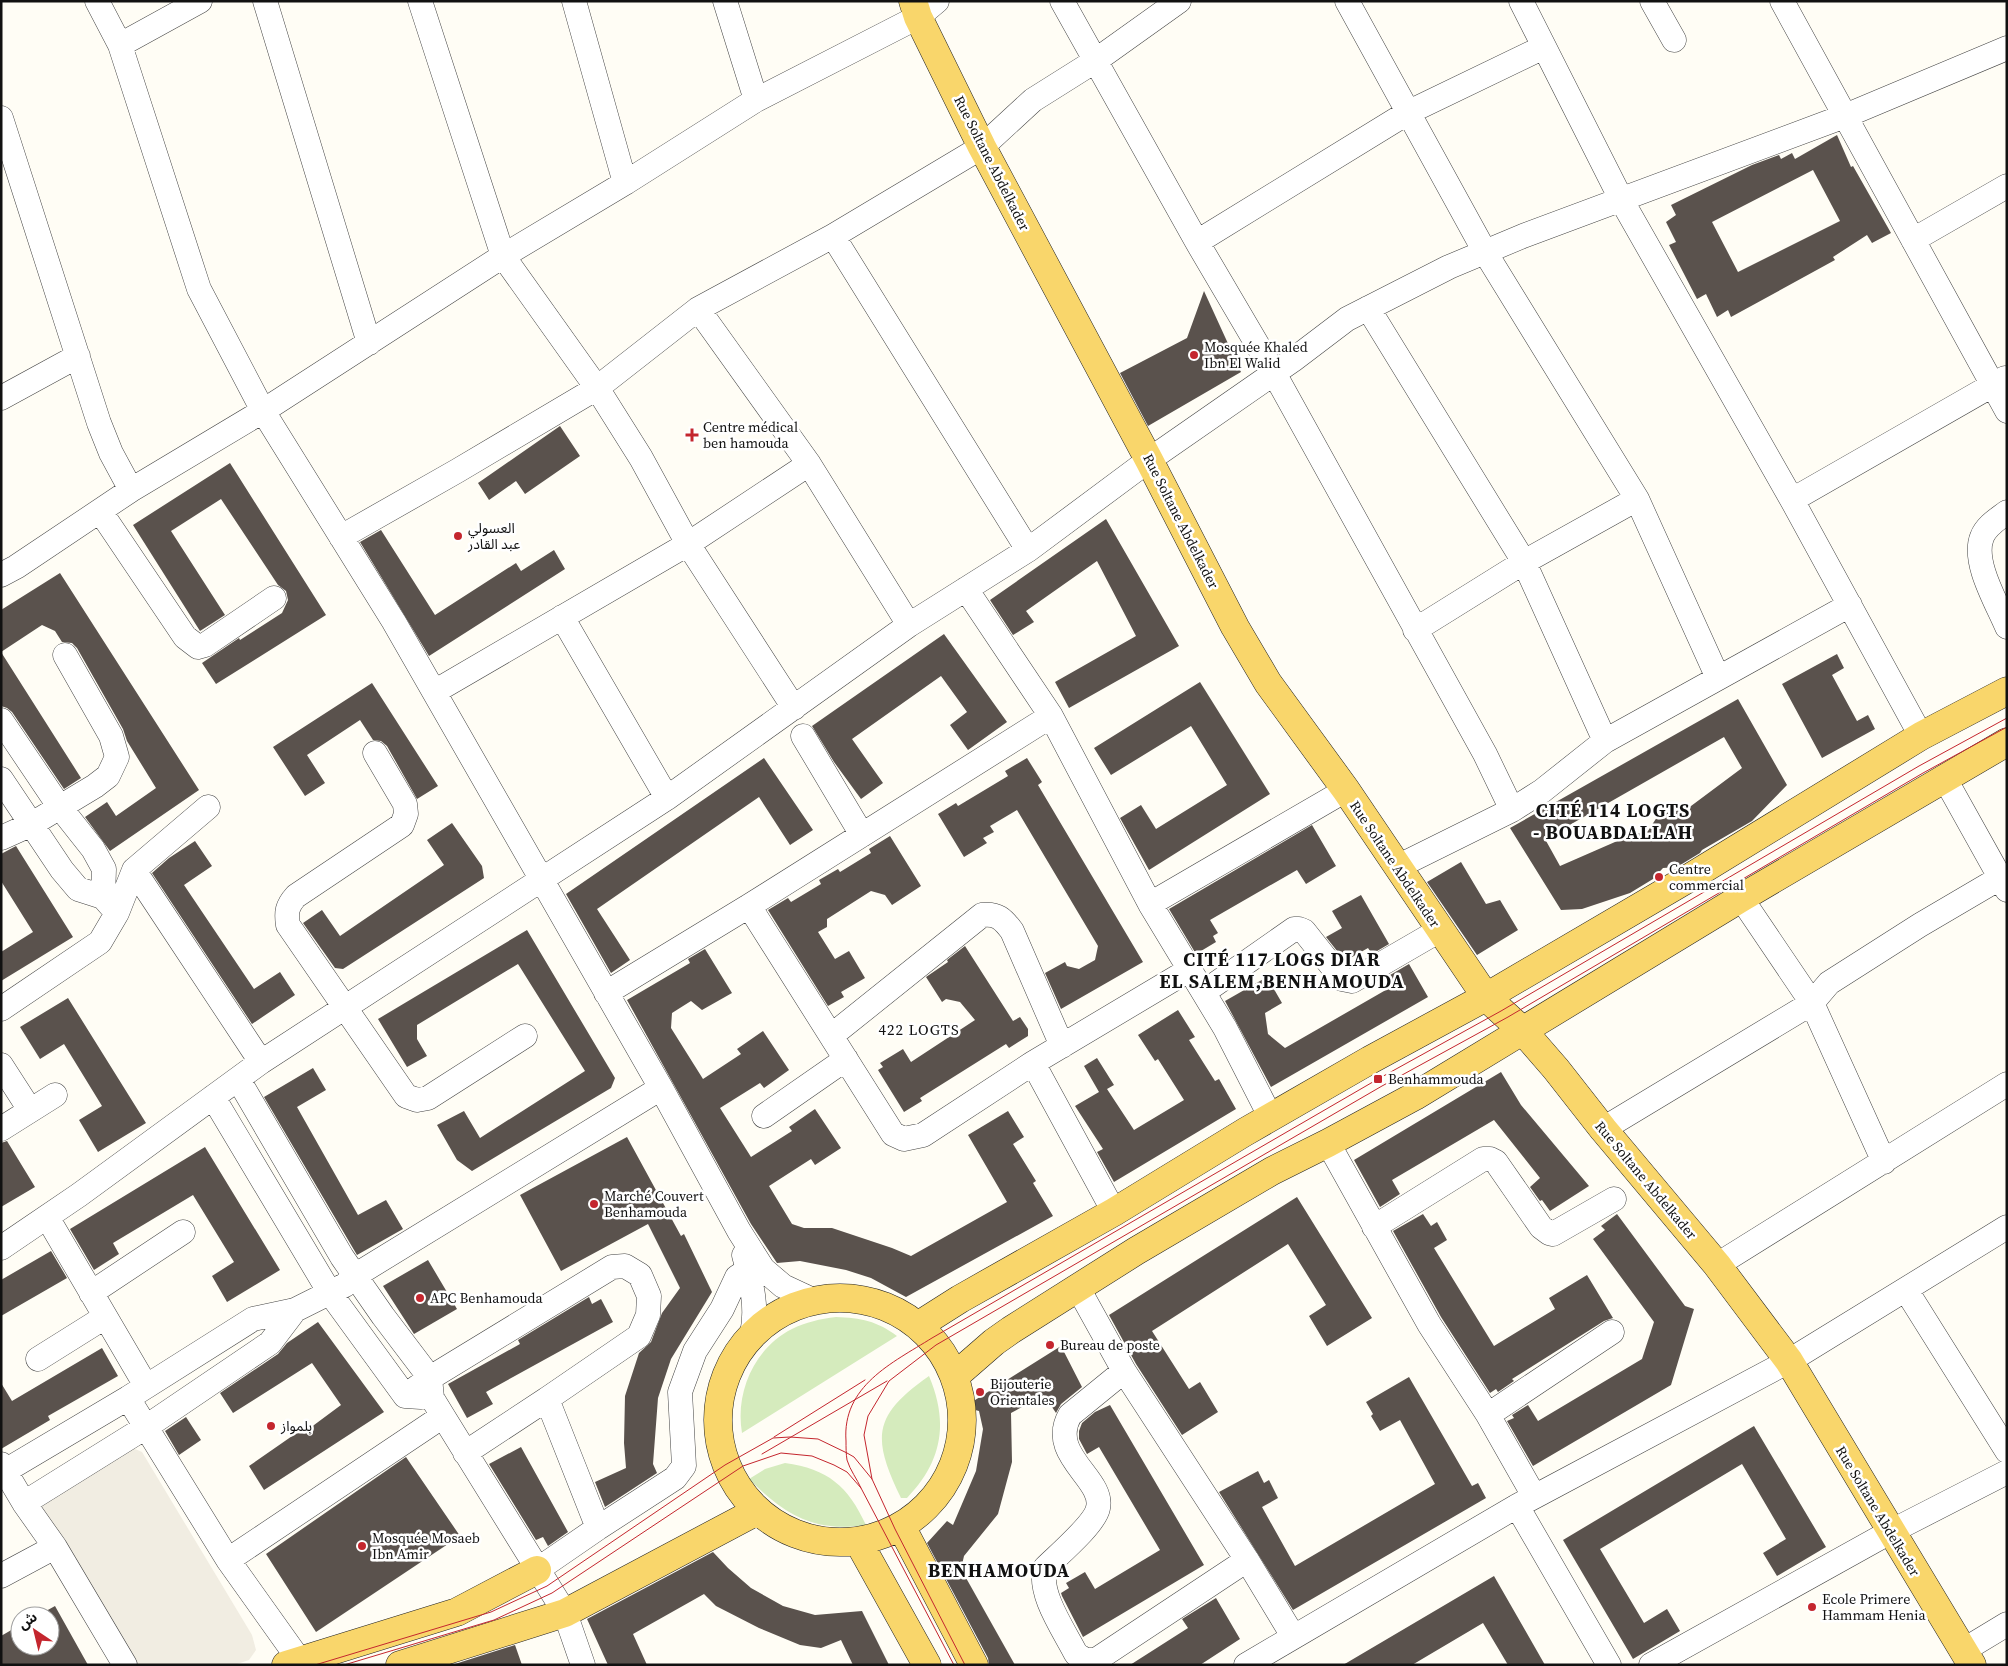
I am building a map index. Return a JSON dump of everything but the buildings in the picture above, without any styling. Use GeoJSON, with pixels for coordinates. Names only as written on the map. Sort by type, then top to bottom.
{"type":"FeatureCollection","features":[{"type":"Feature","properties":{"kind":"main road","name":"Rue Soltane Abdelkader"},"geometry":{"type":"LineString","coordinates":[[923,6],[982,147],[1149,460],[1235,627],[1268,683],[1346,790],[1486,997],[1523,1031],[1569,1084],[1603,1129],[1717,1265],[1789,1361],[1890,1532],[1968,1657]]}},
{"type":"Feature","properties":{"kind":"main road"},"geometry":{"type":"LineString","coordinates":[[919,1326],[960,1299],[1114,1212],[1370,1060],[1486,997],[1697,873],[1921,736],[2007,691]]}},
{"type":"Feature","properties":{"kind":"main road"},"geometry":{"type":"LineString","coordinates":[[955,1376],[1000,1338],[1136,1251],[1272,1171],[1415,1096],[1741,898],[1944,777],[2007,742]]}},
{"type":"Feature","properties":{"kind":"main road"},"geometry":{"type":"LineString","coordinates":[[850,1298],[887,1306],[919,1326],[937,1345],[955,1376],[962,1410],[960,1444],[948,1476],[928,1504],[901,1526],[858,1541],[821,1541],[787,1531],[757,1510],[741,1494],[725,1466],[718,1438],[717,1410],[723,1382],[735,1356],[752,1334],[780,1313],[813,1300],[850,1298]]}},
{"type":"Feature","properties":{"kind":"main road"},"geometry":{"type":"LineString","coordinates":[[400,1665],[565,1613],[757,1510]]}},
{"type":"Feature","properties":{"kind":"main road"},"geometry":{"type":"LineString","coordinates":[[901,1526],[974,1665]]}},
{"type":"Feature","properties":{"kind":"main road"},"geometry":{"type":"LineString","coordinates":[[858,1541],[927,1665]]}},
{"type":"Feature","properties":{"kind":"main road"},"geometry":{"type":"LineString","coordinates":[[293,1663],[458,1612],[537,1570]]}},
{"type":"Feature","properties":{"kind":"street"},"geometry":{"type":"LineString","coordinates":[[97,1],[120,45],[199,289],[263,410],[394,622],[661,1088],[739,1231],[763,1269],[783,1286],[813,1300]]}},
{"type":"Feature","properties":{"kind":"street"},"geometry":{"type":"LineString","coordinates":[[120,45],[200,1]]}},
{"type":"Feature","properties":{"kind":"street"},"geometry":{"type":"LineString","coordinates":[[265,1],[314,167],[370,343]]}},
{"type":"Feature","properties":{"kind":"street"},"geometry":{"type":"LineString","coordinates":[[420,1],[503,256],[597,388],[641,458],[688,544],[794,708]]}},
{"type":"Feature","properties":{"kind":"street"},"geometry":{"type":"LineString","coordinates":[[574,1],[625,183]]}},
{"type":"Feature","properties":{"kind":"street"},"geometry":{"type":"LineString","coordinates":[[725,1],[756,100]]}},
{"type":"Feature","properties":{"kind":"street"},"geometry":{"type":"LineString","coordinates":[[1062,1],[1197,242],[1274,373],[1485,754],[1512,810]]}},
{"type":"Feature","properties":{"kind":"street"},"geometry":{"type":"LineString","coordinates":[[341,537],[597,388],[698,309],[834,236],[982,147],[1033,100],[1095,61],[1179,1]]}},
{"type":"Feature","properties":{"kind":"street"},"geometry":{"type":"LineString","coordinates":[[1347,1],[1485,252],[1637,499],[1718,678]]}},
{"type":"Feature","properties":{"kind":"street"},"geometry":{"type":"LineString","coordinates":[[1652,1],[1674,40]]}},
{"type":"Feature","properties":{"kind":"street"},"geometry":{"type":"LineString","coordinates":[[1782,1],[1913,240],[2000,381],[2007,411]]}},
{"type":"Feature","properties":{"kind":"street"},"geometry":{"type":"LineString","coordinates":[[1527,3],[1544,47],[1622,201],[1792,500],[1921,736]]}},
{"type":"Feature","properties":{"kind":"street"},"geometry":{"type":"LineString","coordinates":[[1,575],[16,567],[131,490],[370,343],[503,256],[625,183],[756,100],[923,6]]}},
{"type":"Feature","properties":{"kind":"street"},"geometry":{"type":"LineString","coordinates":[[1197,242],[1408,113],[1544,47]]}},
{"type":"Feature","properties":{"kind":"street"},"geometry":{"type":"LineString","coordinates":[[1,1248],[79,1196],[261,1062],[667,798],[909,625],[1028,550],[1149,460],[1274,373],[1346,319],[1449,266],[1523,236],[1622,201],[1845,116],[2007,48]]}},
{"type":"Feature","properties":{"kind":"street"},"geometry":{"type":"LineString","coordinates":[[1,118],[99,423],[111,453],[131,490]]}},
{"type":"Feature","properties":{"kind":"street"},"geometry":{"type":"LineString","coordinates":[[1913,240],[2007,186]]}},
{"type":"Feature","properties":{"kind":"street"},"geometry":{"type":"LineString","coordinates":[[834,236],[1028,550]]}},
{"type":"Feature","properties":{"kind":"street"},"geometry":{"type":"LineString","coordinates":[[1368,308],[1524,562],[1605,741]]}},
{"type":"Feature","properties":{"kind":"street"},"geometry":{"type":"LineString","coordinates":[[698,309],[809,464],[909,625]]}},
{"type":"Feature","properties":{"kind":"street"},"geometry":{"type":"LineString","coordinates":[[1,398],[78,356]]}},
{"type":"Feature","properties":{"kind":"street"},"geometry":{"type":"LineString","coordinates":[[1792,500],[2000,381]]}},
{"type":"Feature","properties":{"kind":"street"},"geometry":{"type":"LineString","coordinates":[[434,692],[688,544],[809,464]]}},
{"type":"Feature","properties":{"kind":"street"},"geometry":{"type":"LineString","coordinates":[[1415,630],[1524,562],[1637,499]]}},
{"type":"Feature","properties":{"kind":"street"},"geometry":{"type":"LineString","coordinates":[[100,511],[184,637],[198,647],[205,645],[274,598]]}},
{"type":"Feature","properties":{"kind":"street"},"geometry":{"type":"LineString","coordinates":[[2007,512],[1994,521],[1982,536],[1978,552],[1982,568],[2007,627]]}},
{"type":"Feature","properties":{"kind":"street"},"geometry":{"type":"LineString","coordinates":[[966,589],[1051,716],[1150,904],[1225,1028],[1271,1118]]}},
{"type":"Feature","properties":{"kind":"street"},"geometry":{"type":"LineString","coordinates":[[1397,867],[1512,810],[1542,791],[1605,741],[1850,605]]}},
{"type":"Feature","properties":{"kind":"street"},"geometry":{"type":"LineString","coordinates":[[562,617],[667,798]]}},
{"type":"Feature","properties":{"kind":"street"},"geometry":{"type":"LineString","coordinates":[[1,838],[32,824],[95,786],[108,776],[117,757],[111,736],[65,656]]}},
{"type":"Feature","properties":{"kind":"street"},"geometry":{"type":"LineString","coordinates":[[606,993],[749,906],[1051,716]]}},
{"type":"Feature","properties":{"kind":"street"},"geometry":{"type":"LineString","coordinates":[[1,720],[59,806],[93,849],[104,869],[110,905]]}},
{"type":"Feature","properties":{"kind":"street"},"geometry":{"type":"LineString","coordinates":[[803,736],[862,835]]}},
{"type":"Feature","properties":{"kind":"street"},"geometry":{"type":"LineString","coordinates":[[375,753],[405,804],[406,814],[402,825],[296,896],[288,905],[286,914],[288,925],[406,1096],[417,1100],[428,1098],[525,1036]]}},
{"type":"Feature","properties":{"kind":"street"},"geometry":{"type":"LineString","coordinates":[[1603,1129],[1812,1004],[1829,983],[1920,925],[2003,884],[1944,777]]}},
{"type":"Feature","properties":{"kind":"street"},"geometry":{"type":"LineString","coordinates":[[1,779],[66,876],[78,889],[110,905]]}},
{"type":"Feature","properties":{"kind":"street"},"geometry":{"type":"LineString","coordinates":[[1150,904],[1346,790]]}},
{"type":"Feature","properties":{"kind":"street"},"geometry":{"type":"LineString","coordinates":[[1,1009],[100,942],[110,905],[134,870],[208,807]]}},
{"type":"Feature","properties":{"kind":"street"},"geometry":{"type":"LineString","coordinates":[[134,870],[261,1062]]}},
{"type":"Feature","properties":{"kind":"street"},"geometry":{"type":"LineString","coordinates":[[1741,898],[1812,1004],[1884,1162]]}},
{"type":"Feature","properties":{"kind":"street"},"geometry":{"type":"LineString","coordinates":[[749,906],[893,1134],[904,1139],[923,1135],[1033,1063],[1189,970]]}},
{"type":"Feature","properties":{"kind":"street"},"geometry":{"type":"LineString","coordinates":[[831,1036],[982,915],[992,914],[1003,919],[1012,931],[1062,1046]]}},
{"type":"Feature","properties":{"kind":"street"},"geometry":{"type":"LineString","coordinates":[[1204,992],[1294,929],[1299,928],[1304,932],[1342,979],[1347,982],[1352,981],[1440,930]]}},
{"type":"Feature","properties":{"kind":"street"},"geometry":{"type":"LineString","coordinates":[[764,1116],[846,1059]]}},
{"type":"Feature","properties":{"kind":"street"},"geometry":{"type":"LineString","coordinates":[[1033,1063],[1114,1212]]}},
{"type":"Feature","properties":{"kind":"street"},"geometry":{"type":"LineString","coordinates":[[1,1065],[30,1110]]}},
{"type":"Feature","properties":{"kind":"street"},"geometry":{"type":"LineString","coordinates":[[238,1079],[326,1231],[435,1397],[465,1453],[565,1613],[583,1665]]}},
{"type":"Feature","properties":{"kind":"street"},"geometry":{"type":"LineString","coordinates":[[1717,1265],[2007,1084]]}},
{"type":"Feature","properties":{"kind":"street"},"geometry":{"type":"LineString","coordinates":[[125,1665],[55,1547],[24,1503],[3,1467],[137,1392],[253,1319],[295,1310],[345,1285],[356,1275],[661,1088]]}},
{"type":"Feature","properties":{"kind":"street"},"geometry":{"type":"LineString","coordinates":[[1,1128],[55,1094]]}},
{"type":"Feature","properties":{"kind":"street"},"geometry":{"type":"LineString","coordinates":[[213,1097],[330,1293],[405,1396],[435,1397]]}},
{"type":"Feature","properties":{"kind":"street"},"geometry":{"type":"LineString","coordinates":[[1328,1143],[1429,1324],[1488,1415],[1526,1501],[1609,1665]]}},
{"type":"Feature","properties":{"kind":"street"},"geometry":{"type":"LineString","coordinates":[[1374,1227],[1483,1159],[1490,1159],[1496,1162],[1541,1227],[1549,1233],[1554,1234],[1614,1199]]}},
{"type":"Feature","properties":{"kind":"street"},"geometry":{"type":"LineString","coordinates":[[46,1217],[105,1318],[137,1392],[146,1427],[293,1663]]}},
{"type":"Feature","properties":{"kind":"street"},"geometry":{"type":"LineString","coordinates":[[1246,1665],[1292,1636],[1526,1501],[1789,1361],[2007,1227]]}},
{"type":"Feature","properties":{"kind":"street"},"geometry":{"type":"LineString","coordinates":[[739,1231],[755,1298],[755,1318],[752,1334]]}},
{"type":"Feature","properties":{"kind":"street"},"geometry":{"type":"LineString","coordinates":[[91,1293],[183,1232]]}},
{"type":"Feature","properties":{"kind":"street"},"geometry":{"type":"LineString","coordinates":[[228,1560],[435,1397],[612,1267],[625,1266],[640,1275],[649,1296],[648,1315],[639,1336],[465,1453]]}},
{"type":"Feature","properties":{"kind":"street"},"geometry":{"type":"LineString","coordinates":[[537,1570],[675,1478],[684,1466],[680,1392],[695,1351],[722,1310],[737,1277],[748,1270]]}},
{"type":"Feature","properties":{"kind":"street"},"geometry":{"type":"LineString","coordinates":[[1078,1288],[1124,1371],[1247,1560],[1292,1636]]}},
{"type":"Feature","properties":{"kind":"street"},"geometry":{"type":"LineString","coordinates":[[1906,1290],[2007,1451]]}},
{"type":"Feature","properties":{"kind":"street"},"geometry":{"type":"LineString","coordinates":[[24,1503],[146,1427],[270,1342],[295,1310]]}},
{"type":"Feature","properties":{"kind":"street"},"geometry":{"type":"LineString","coordinates":[[38,1359],[105,1318]]}},
{"type":"Feature","properties":{"kind":"street"},"geometry":{"type":"LineString","coordinates":[[1488,1415],[1612,1332]]}},
{"type":"Feature","properties":{"kind":"street"},"geometry":{"type":"LineString","coordinates":[[1124,1371],[1070,1415],[1065,1424],[1064,1435],[1068,1450],[1097,1494],[1099,1508],[1090,1523],[1045,1568],[1042,1578],[1045,1593],[1076,1654],[1085,1660],[1096,1660],[1247,1560]]}},
{"type":"Feature","properties":{"kind":"street"},"geometry":{"type":"LineString","coordinates":[[546,1399],[598,1528]]}},
{"type":"Feature","properties":{"kind":"street"},"geometry":{"type":"LineString","coordinates":[[1651,1665],[1890,1532],[2007,1472]]}},
{"type":"Feature","properties":{"kind":"street"},"geometry":{"type":"LineString","coordinates":[[1,1576],[55,1547]]}},
{"type":"Feature","properties":{"kind":"street"},"geometry":{"type":"LineString","coordinates":[[1968,1657],[2007,1624]]}},
{"type":"Feature","properties":{"kind":"green space"},"geometry":{"type":"Polygon","coordinates":[[[836,1317],[868,1321],[883,1327],[897,1336],[742,1433],[742,1403],[745,1388],[750,1373],[767,1348],[792,1329],[813,1321],[836,1317]]]}},
{"type":"Feature","properties":{"kind":"green space"},"geometry":{"type":"Polygon","coordinates":[[[929,1376],[939,1410],[939,1441],[935,1456],[919,1484],[907,1498],[901,1498],[885,1459],[882,1444],[883,1430],[887,1416],[896,1404],[910,1390],[929,1376]]]}},
{"type":"Feature","properties":{"kind":"green space"},"geometry":{"type":"Polygon","coordinates":[[[785,1463],[813,1470],[835,1482],[852,1500],[866,1525],[831,1526],[801,1518],[775,1502],[749,1479],[765,1469],[785,1463]]]}},
{"type":"Feature","properties":{"kind":"shaded area"},"geometry":{"type":"Polygon","coordinates":[[[130,1449],[142,1452],[252,1635],[256,1650],[249,1660],[234,1665],[131,1665],[37,1501],[130,1449]]]}},
{"type":"Feature","properties":{"kind":"tram line"},"geometry":{"type":"LineString","coordinates":[[861,1488],[847,1460],[847,1422],[852,1405],[861,1391],[886,1367],[932,1338],[1378,1079],[1501,1011],[1919,766],[2007,718]]}},
{"type":"Feature","properties":{"kind":"tram line"},"geometry":{"type":"LineString","coordinates":[[872,1479],[864,1435],[868,1416],[889,1381],[936,1345],[1382,1086],[1508,1017],[1923,773],[2007,727]]}},
{"type":"Feature","properties":{"kind":"tram line"},"geometry":{"type":"LineString","coordinates":[[774,1437],[865,1380]]}},
{"type":"Feature","properties":{"kind":"tram line"},"geometry":{"type":"LineString","coordinates":[[762,1454],[887,1381]]}},
{"type":"Feature","properties":{"kind":"tram line"},"geometry":{"type":"LineString","coordinates":[[315,1665],[491,1612],[547,1586],[725,1465],[773,1438],[790,1437],[818,1439],[847,1453],[854,1457],[872,1479],[895,1529],[965,1665]]}},
{"type":"Feature","properties":{"kind":"tram line"},"geometry":{"type":"LineString","coordinates":[[344,1665],[494,1620],[552,1593],[743,1466],[781,1453],[812,1456],[834,1465],[847,1472],[861,1488],[954,1665]]}},
{"type":"Feature","properties":{"kind":"place","name":"Mosquée Khaled Ibn El Walid"},"geometry":{"type":"Point","coordinates":[1194,355]}},
{"type":"Feature","properties":{"kind":"place","name":"Centre médical ben hamouda"},"geometry":{"type":"Point","coordinates":[692,435]}},
{"type":"Feature","properties":{"kind":"place","name":"العسولي عبد القادر"},"geometry":{"type":"Point","coordinates":[458,536]}},
{"type":"Feature","properties":{"kind":"place","name":"Centre commercial"},"geometry":{"type":"Point","coordinates":[1659,877]}},
{"type":"Feature","properties":{"kind":"place","name":"Benhammouda"},"geometry":{"type":"Point","coordinates":[1378,1079]}},
{"type":"Feature","properties":{"kind":"place","name":"Marché Couvert Benhamouda"},"geometry":{"type":"Point","coordinates":[594,1204]}},
{"type":"Feature","properties":{"kind":"place","name":"APC Benhamouda"},"geometry":{"type":"Point","coordinates":[420,1298]}},
{"type":"Feature","properties":{"kind":"place","name":"Bureau de poste"},"geometry":{"type":"Point","coordinates":[1050,1345]}},
{"type":"Feature","properties":{"kind":"place","name":"Bijouterie Orientales"},"geometry":{"type":"Point","coordinates":[980,1392]}},
{"type":"Feature","properties":{"kind":"place","name":"بلمواز"},"geometry":{"type":"Point","coordinates":[271,1426]}},
{"type":"Feature","properties":{"kind":"place","name":"Mosquée Mosaeb Ibn Amir"},"geometry":{"type":"Point","coordinates":[362,1546]}},
{"type":"Feature","properties":{"kind":"place","name":"Ecole Primere Hammam Henia"},"geometry":{"type":"Point","coordinates":[1812,1607]}},
{"type":"Feature","properties":{"kind":"district","name":"CITÉ 114 LOGTS - BOUABDALLAH"},"geometry":{"type":"Point","coordinates":[1613,821]}},
{"type":"Feature","properties":{"kind":"district","name":"CITÉ 117 LOGS DIAR EL SALEM,BENHAMOUDA"},"geometry":{"type":"Point","coordinates":[1282,970]}},
{"type":"Feature","properties":{"kind":"district","name":"422 LOGTS"},"geometry":{"type":"Point","coordinates":[919,1030]}},
{"type":"Feature","properties":{"kind":"district","name":"BENHAMOUDA"},"geometry":{"type":"Point","coordinates":[999,1570]}}]}
